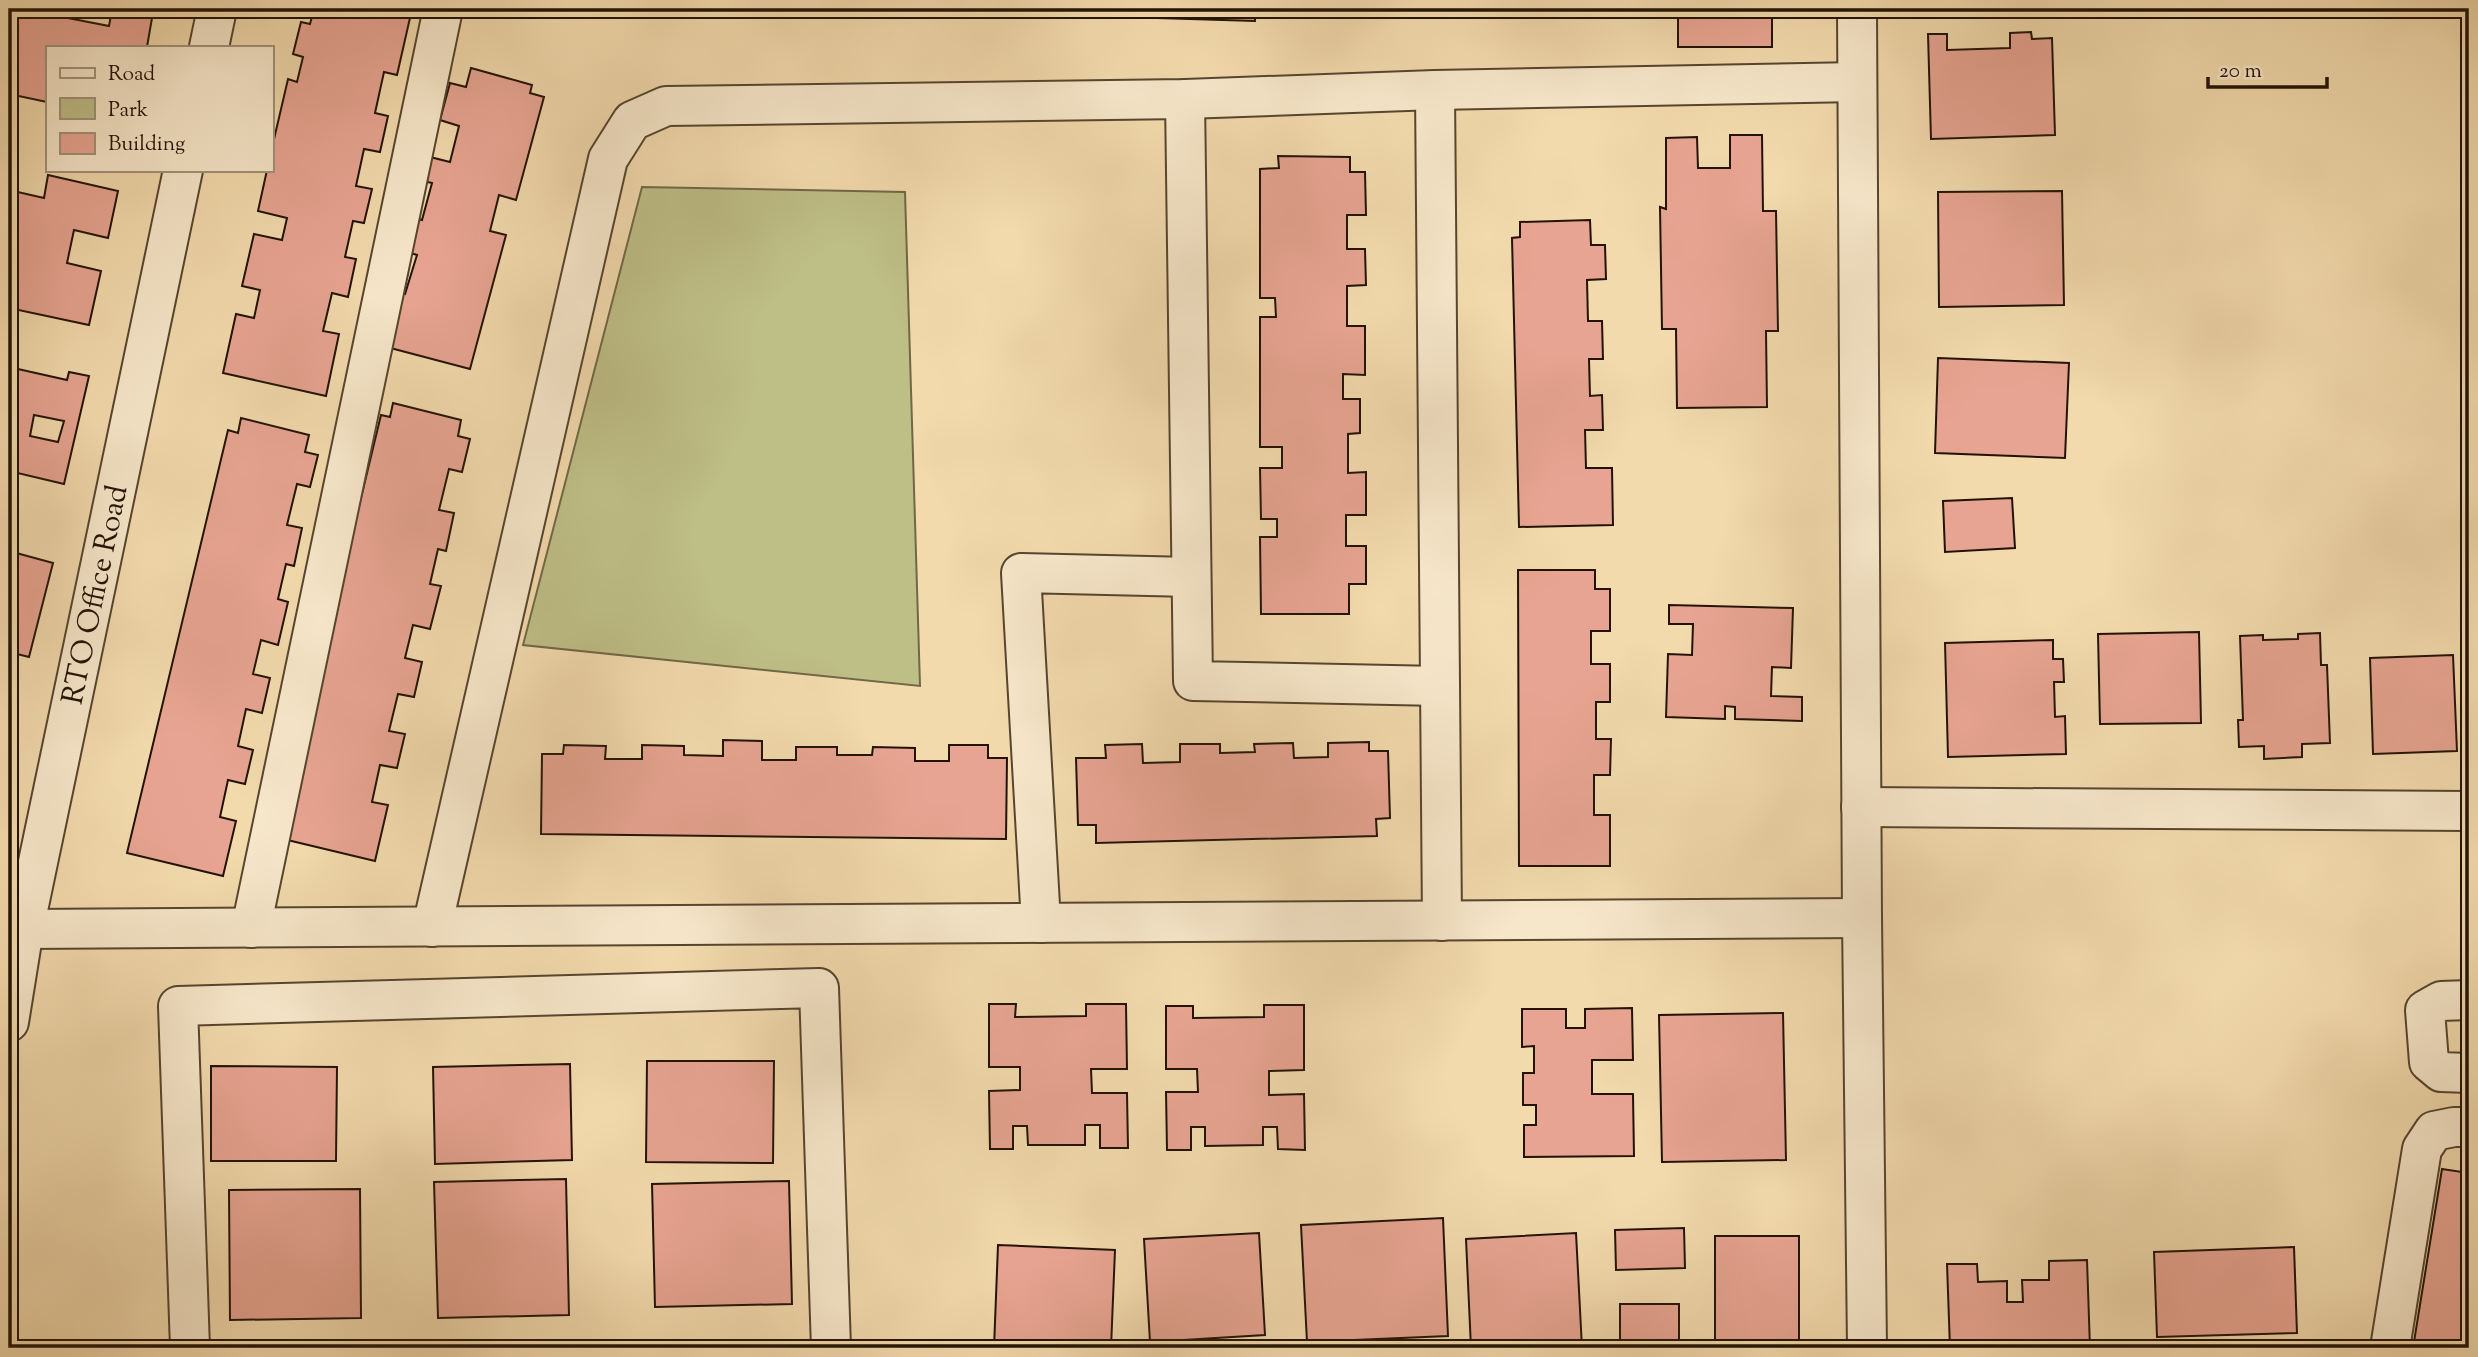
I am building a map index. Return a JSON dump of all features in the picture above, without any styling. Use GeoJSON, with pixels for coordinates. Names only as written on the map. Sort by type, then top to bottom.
{"type":"FeatureCollection","features":[{"type":"Feature","properties":{"kind":"street"},"geometry":{"type":"LineString","coordinates":[[209,46],[217,9]]}},
{"type":"Feature","properties":{"kind":"street"},"geometry":{"type":"LineString","coordinates":[[251,928],[443,9]]}},
{"type":"Feature","properties":{"kind":"street"},"geometry":{"type":"LineString","coordinates":[[1857,9],[1867,1348]]}},
{"type":"Feature","properties":{"kind":"street"},"geometry":{"type":"LineString","coordinates":[[432,927],[608,159],[632,121],[666,106],[1185,99],[1435,90],[1857,82]]}},
{"type":"Feature","properties":{"kind":"street"},"geometry":{"type":"LineString","coordinates":[[1435,90],[1443,920]]}},
{"type":"Feature","properties":{"kind":"street"},"geometry":{"type":"LineString","coordinates":[[1185,99],[1193,681],[1440,686]]}},
{"type":"Feature","properties":{"kind":"street","name":"RTO Office Road"},"geometry":{"type":"LineString","coordinates":[[9,1022],[24,929],[183,172]]}},
{"type":"Feature","properties":{"kind":"street"},"geometry":{"type":"LineString","coordinates":[[1041,923],[1021,573],[1191,577]]}},
{"type":"Feature","properties":{"kind":"street"},"geometry":{"type":"LineString","coordinates":[[1861,807],[2469,811]]}},
{"type":"Feature","properties":{"kind":"street"},"geometry":{"type":"LineString","coordinates":[[24,929],[1862,918]]}},
{"type":"Feature","properties":{"kind":"street"},"geometry":{"type":"LineString","coordinates":[[190,1348],[178,1006],[820,988],[831,1348]]}},
{"type":"Feature","properties":{"kind":"street"},"geometry":{"type":"LineString","coordinates":[[2469,1000],[2441,1001],[2425,1010],[2428,1062],[2441,1072],[2469,1073]]}},
{"type":"Feature","properties":{"kind":"street"},"geometry":{"type":"LineString","coordinates":[[2390,1348],[2422,1149],[2434,1131],[2469,1127]]}},
{"type":"Feature","properties":{"kind":"green space"},"geometry":{"type":"Polygon","coordinates":[[[642,187],[905,192],[920,686],[523,645],[642,187]]]}},
{"type":"Feature","properties":{"kind":"building"},"geometry":{"type":"Polygon","coordinates":[[[9,9],[22,9],[109,26],[112,10],[152,18],[147,46],[46,46],[46,102],[9,94],[9,9]]]}},
{"type":"Feature","properties":{"kind":"building"},"geometry":{"type":"Polygon","coordinates":[[[314,9],[412,9],[397,75],[384,72],[375,113],[388,116],[380,152],[364,149],[356,186],[372,189],[364,223],[353,221],[345,257],[356,259],[348,297],[332,293],[323,331],[339,334],[326,396],[223,373],[236,314],[254,318],[260,290],[242,286],[254,234],[282,240],[287,218],[258,211],[267,172],[273,172],[273,143],[288,79],[297,82],[303,57],[293,54],[301,22],[310,24],[314,9]]]}},
{"type":"Feature","properties":{"kind":"building"},"geometry":{"type":"Polygon","coordinates":[[[486,9],[769,9],[486,14],[486,9]]]}},
{"type":"Feature","properties":{"kind":"building"},"geometry":{"type":"Polygon","coordinates":[[[960,9],[1255,9],[1255,21],[960,12],[960,9]]]}},
{"type":"Feature","properties":{"kind":"building"},"geometry":{"type":"Polygon","coordinates":[[[1326,9],[1586,9],[1326,13],[1326,9]]]}},
{"type":"Feature","properties":{"kind":"building"},"geometry":{"type":"Polygon","coordinates":[[[1678,9],[1772,9],[1772,47],[1678,47],[1678,9]]]}},
{"type":"Feature","properties":{"kind":"building"},"geometry":{"type":"Polygon","coordinates":[[[2031,32],[2032,39],[2052,38],[2055,135],[1931,139],[1928,34],[1947,34],[1947,50],[2010,48],[2010,33],[2031,32]]]}},
{"type":"Feature","properties":{"kind":"building"},"geometry":{"type":"Polygon","coordinates":[[[471,68],[532,85],[530,93],[544,97],[516,200],[499,195],[490,231],[506,235],[470,369],[379,345],[393,291],[405,294],[417,255],[404,251],[413,218],[422,220],[432,183],[423,181],[430,157],[450,162],[459,126],[440,120],[450,83],[466,87],[471,68]]]}},
{"type":"Feature","properties":{"kind":"building"},"geometry":{"type":"Polygon","coordinates":[[[1730,135],[1762,135],[1763,211],[1776,211],[1778,331],[1766,331],[1767,407],[1677,408],[1676,329],[1662,329],[1660,207],[1666,209],[1666,138],[1697,137],[1698,168],[1730,168],[1730,135]]]}},
{"type":"Feature","properties":{"kind":"building"},"geometry":{"type":"Polygon","coordinates":[[[1278,156],[1350,157],[1350,172],[1365,172],[1366,215],[1347,215],[1347,249],[1365,249],[1366,285],[1347,286],[1347,326],[1365,326],[1365,375],[1343,374],[1343,399],[1360,399],[1360,433],[1348,434],[1348,473],[1366,472],[1366,515],[1346,515],[1346,546],[1366,546],[1366,584],[1349,584],[1349,614],[1261,614],[1260,537],[1277,537],[1277,519],[1261,519],[1260,468],[1282,468],[1282,447],[1260,447],[1260,317],[1276,317],[1275,298],[1260,298],[1260,169],[1279,168],[1278,156]]]}},
{"type":"Feature","properties":{"kind":"building"},"geometry":{"type":"Polygon","coordinates":[[[48,175],[118,191],[108,238],[74,230],[67,263],[101,271],[89,325],[9,308],[9,190],[44,198],[48,175]]]}},
{"type":"Feature","properties":{"kind":"building"},"geometry":{"type":"Polygon","coordinates":[[[2062,191],[2064,305],[1939,307],[1938,192],[2062,191]]]}},
{"type":"Feature","properties":{"kind":"building"},"geometry":{"type":"Polygon","coordinates":[[[1590,220],[1591,245],[1605,245],[1606,279],[1587,280],[1588,321],[1602,321],[1603,359],[1589,359],[1590,396],[1602,395],[1603,430],[1585,430],[1586,468],[1612,468],[1613,525],[1519,527],[1512,238],[1520,237],[1520,222],[1590,220]]]}},
{"type":"Feature","properties":{"kind":"building"},"geometry":{"type":"Polygon","coordinates":[[[1938,358],[2069,363],[2065,458],[1935,453],[1938,358]]]}},
{"type":"Feature","properties":{"kind":"building"},"geometry":{"type":"Polygon","coordinates":[[[9,367],[67,380],[69,372],[89,376],[64,484],[9,471],[9,367]],[[34,415],[30,436],[58,442],[64,421],[34,415]]]}},
{"type":"Feature","properties":{"kind":"building"},"geometry":{"type":"Polygon","coordinates":[[[393,403],[461,420],[458,436],[470,439],[462,472],[449,469],[439,510],[454,513],[446,551],[438,549],[430,584],[441,586],[430,629],[413,625],[405,658],[422,662],[414,697],[398,694],[389,731],[405,734],[397,768],[380,765],[372,802],[388,805],[375,861],[279,838],[381,415],[390,417],[393,403]]]}},
{"type":"Feature","properties":{"kind":"building"},"geometry":{"type":"Polygon","coordinates":[[[241,418],[309,435],[305,452],[318,455],[310,487],[297,484],[287,525],[302,528],[294,566],[286,564],[278,599],[288,602],[278,645],[261,640],[253,674],[270,678],[262,713],[246,709],[238,746],[253,750],[245,784],[228,780],[220,817],[236,821],[223,876],[127,853],[228,430],[238,433],[241,418]]]}},
{"type":"Feature","properties":{"kind":"building"},"geometry":{"type":"Polygon","coordinates":[[[2012,498],[2015,548],[1945,552],[1943,501],[2012,498]]]}},
{"type":"Feature","properties":{"kind":"building"},"geometry":{"type":"Polygon","coordinates":[[[9,551],[53,563],[29,657],[9,652],[9,551]]]}},
{"type":"Feature","properties":{"kind":"building"},"geometry":{"type":"Polygon","coordinates":[[[1518,570],[1595,570],[1595,589],[1610,589],[1610,631],[1591,631],[1591,664],[1610,664],[1610,702],[1596,702],[1596,739],[1611,739],[1610,775],[1594,775],[1594,815],[1610,815],[1610,866],[1519,866],[1518,570]]]}},
{"type":"Feature","properties":{"kind":"building"},"geometry":{"type":"Polygon","coordinates":[[[1669,605],[1793,608],[1791,668],[1772,667],[1771,696],[1802,697],[1802,721],[1735,719],[1735,707],[1725,706],[1725,719],[1666,717],[1668,654],[1692,655],[1693,624],[1669,624],[1669,605]]]}},
{"type":"Feature","properties":{"kind":"building"},"geometry":{"type":"Polygon","coordinates":[[[2199,632],[2201,723],[2100,724],[2098,634],[2199,632]]]}},
{"type":"Feature","properties":{"kind":"building"},"geometry":{"type":"Polygon","coordinates":[[[2320,633],[2321,665],[2327,665],[2330,743],[2302,744],[2302,757],[2264,759],[2264,746],[2239,747],[2238,720],[2243,720],[2240,636],[2263,635],[2263,640],[2298,639],[2298,634],[2320,633]]]}},
{"type":"Feature","properties":{"kind":"building"},"geometry":{"type":"Polygon","coordinates":[[[2053,640],[2053,659],[2063,659],[2064,682],[2054,682],[2055,717],[2065,716],[2066,754],[1948,757],[1945,643],[2053,640]]]}},
{"type":"Feature","properties":{"kind":"building"},"geometry":{"type":"Polygon","coordinates":[[[2453,655],[2457,751],[2373,754],[2370,658],[2453,655]]]}},
{"type":"Feature","properties":{"kind":"building"},"geometry":{"type":"Polygon","coordinates":[[[723,740],[762,741],[762,760],[796,760],[796,747],[837,747],[837,755],[872,755],[873,747],[915,748],[915,761],[949,761],[949,745],[988,745],[988,758],[1007,758],[1006,839],[541,834],[542,754],[563,754],[564,745],[606,746],[605,759],[642,759],[642,745],[684,746],[684,755],[723,756],[723,740]]]}},
{"type":"Feature","properties":{"kind":"building"},"geometry":{"type":"Polygon","coordinates":[[[1369,742],[1369,751],[1388,751],[1390,818],[1376,819],[1377,836],[1096,843],[1096,825],[1078,825],[1076,758],[1106,758],[1105,745],[1142,744],[1143,763],[1180,762],[1180,744],[1220,744],[1220,753],[1255,752],[1254,744],[1293,743],[1294,758],[1328,757],[1328,743],[1369,742]]]}},
{"type":"Feature","properties":{"kind":"building"},"geometry":{"type":"Polygon","coordinates":[[[989,1004],[1016,1004],[1015,1017],[1086,1016],[1086,1004],[1126,1004],[1127,1069],[1091,1069],[1092,1093],[1127,1093],[1128,1148],[1100,1148],[1100,1125],[1085,1125],[1085,1145],[1028,1145],[1027,1126],[1013,1126],[1013,1149],[990,1149],[989,1091],[1020,1090],[1020,1067],[989,1067],[989,1004]]]}},
{"type":"Feature","properties":{"kind":"building"},"geometry":{"type":"Polygon","coordinates":[[[1264,1005],[1304,1005],[1304,1070],[1269,1071],[1269,1095],[1304,1094],[1305,1150],[1278,1149],[1277,1127],[1263,1127],[1263,1145],[1205,1146],[1205,1127],[1191,1127],[1191,1150],[1167,1150],[1166,1092],[1198,1092],[1197,1069],[1166,1069],[1166,1006],[1193,1006],[1193,1018],[1264,1017],[1264,1005]]]}},
{"type":"Feature","properties":{"kind":"building"},"geometry":{"type":"Polygon","coordinates":[[[1632,1008],[1633,1060],[1592,1060],[1592,1094],[1633,1094],[1634,1156],[1524,1157],[1524,1125],[1536,1125],[1536,1105],[1523,1105],[1523,1073],[1534,1073],[1534,1046],[1522,1047],[1522,1009],[1566,1009],[1566,1028],[1585,1028],[1585,1009],[1632,1008]]]}},
{"type":"Feature","properties":{"kind":"building"},"geometry":{"type":"Polygon","coordinates":[[[1783,1013],[1786,1160],[1662,1162],[1659,1015],[1783,1013]]]}},
{"type":"Feature","properties":{"kind":"building"},"geometry":{"type":"Polygon","coordinates":[[[647,1061],[774,1061],[773,1163],[646,1162],[647,1061]]]}},
{"type":"Feature","properties":{"kind":"building"},"geometry":{"type":"Polygon","coordinates":[[[570,1064],[572,1160],[435,1164],[433,1067],[570,1064]]]}},
{"type":"Feature","properties":{"kind":"building"},"geometry":{"type":"Polygon","coordinates":[[[211,1066],[337,1067],[336,1161],[211,1161],[211,1066]]]}},
{"type":"Feature","properties":{"kind":"building"},"geometry":{"type":"Polygon","coordinates":[[[2442,1169],[2469,1173],[2469,1348],[2413,1348],[2442,1169]]]}},
{"type":"Feature","properties":{"kind":"building"},"geometry":{"type":"Polygon","coordinates":[[[566,1179],[569,1315],[438,1318],[434,1182],[566,1179]]]}},
{"type":"Feature","properties":{"kind":"building"},"geometry":{"type":"Polygon","coordinates":[[[789,1181],[792,1304],[655,1307],[652,1184],[789,1181]]]}},
{"type":"Feature","properties":{"kind":"building"},"geometry":{"type":"Polygon","coordinates":[[[360,1189],[361,1318],[230,1320],[229,1190],[360,1189]]]}},
{"type":"Feature","properties":{"kind":"building"},"geometry":{"type":"Polygon","coordinates":[[[1443,1218],[1448,1336],[1307,1342],[1301,1225],[1443,1218]]]}},
{"type":"Feature","properties":{"kind":"building"},"geometry":{"type":"Polygon","coordinates":[[[1684,1228],[1685,1268],[1616,1270],[1615,1230],[1684,1228]]]}},
{"type":"Feature","properties":{"kind":"building"},"geometry":{"type":"Polygon","coordinates":[[[1259,1233],[1265,1335],[1150,1342],[1144,1239],[1259,1233]]]}},
{"type":"Feature","properties":{"kind":"building"},"geometry":{"type":"Polygon","coordinates":[[[1576,1233],[1582,1348],[1471,1348],[1466,1239],[1576,1233]]]}},
{"type":"Feature","properties":{"kind":"building"},"geometry":{"type":"Polygon","coordinates":[[[1715,1236],[1799,1236],[1799,1348],[1715,1348],[1715,1236]]]}},
{"type":"Feature","properties":{"kind":"building"},"geometry":{"type":"Polygon","coordinates":[[[998,1245],[1115,1250],[1111,1348],[994,1348],[998,1245]]]}},
{"type":"Feature","properties":{"kind":"building"},"geometry":{"type":"Polygon","coordinates":[[[2294,1247],[2297,1333],[2157,1337],[2154,1252],[2294,1247]]]}},
{"type":"Feature","properties":{"kind":"building"},"geometry":{"type":"Polygon","coordinates":[[[2087,1260],[2090,1348],[1950,1348],[1947,1264],[1977,1264],[1978,1282],[2007,1281],[2007,1302],[2023,1302],[2022,1280],[2049,1280],[2049,1261],[2087,1260]]]}},
{"type":"Feature","properties":{"kind":"building"},"geometry":{"type":"Polygon","coordinates":[[[1620,1304],[1679,1304],[1679,1340],[1620,1340],[1620,1304]]]}}]}
